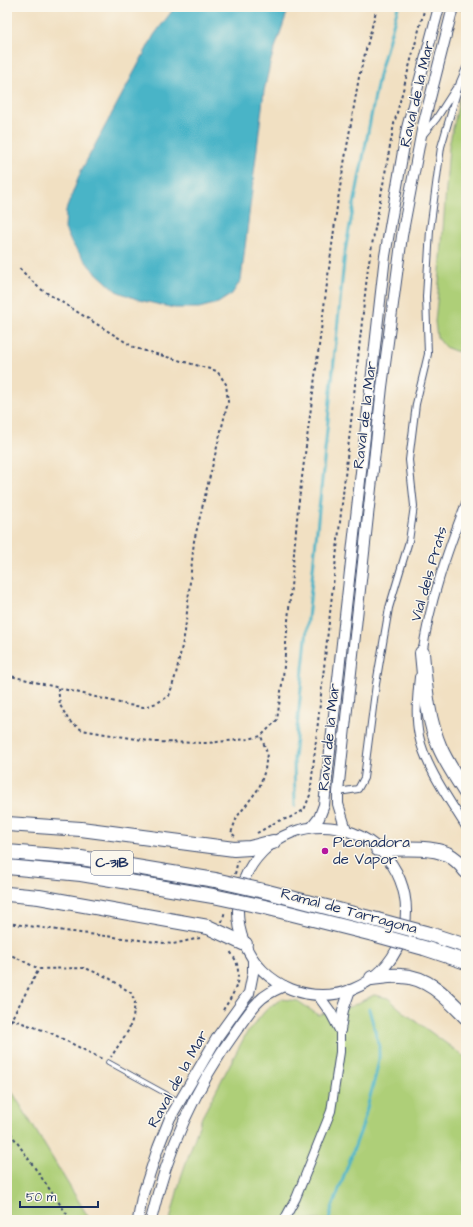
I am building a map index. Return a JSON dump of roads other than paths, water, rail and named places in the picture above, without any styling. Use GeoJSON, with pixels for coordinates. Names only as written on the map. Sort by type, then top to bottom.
{"type":"FeatureCollection","features":[{"type":"Feature","properties":{"kind":"highway"},"geometry":{"type":"LineString","coordinates":[[422,653],[426,690],[439,747],[466,793]]}},
{"type":"Feature","properties":{"kind":"highway"},"geometry":{"type":"LineString","coordinates":[[7,824],[81,829],[240,849],[272,842]]}},
{"type":"Feature","properties":{"kind":"highway"},"geometry":{"type":"LineString","coordinates":[[378,849],[437,851],[447,854],[455,859],[466,871]]}},
{"type":"Feature","properties":{"kind":"highway","name":"Ramal de Tarragona"},"geometry":{"type":"LineString","coordinates":[[7,852],[81,858],[215,880],[377,920],[466,946]]}},
{"type":"Feature","properties":{"kind":"highway","name":"Ramal de Tarragona"},"geometry":{"type":"LineString","coordinates":[[7,867],[80,874],[213,896],[265,907],[373,934],[424,948],[466,962]]}},
{"type":"Feature","properties":{"kind":"highway"},"geometry":{"type":"LineString","coordinates":[[7,894],[39,897],[208,927],[245,944]]}},
{"type":"Feature","properties":{"kind":"highway"},"geometry":{"type":"LineString","coordinates":[[372,978],[401,976],[418,979],[439,991],[466,1016]]}},
{"type":"Feature","properties":{"kind":"highway"},"geometry":{"type":"LineString","coordinates":[[439,991],[466,1024]]}},
{"type":"Feature","properties":{"kind":"street","name":"Raval de la Mar"},"geometry":{"type":"LineString","coordinates":[[312,827],[319,818],[325,798],[385,256],[407,128],[439,7]]}},
{"type":"Feature","properties":{"kind":"street","name":"Raval de la Mar"},"geometry":{"type":"LineString","coordinates":[[346,830],[338,804],[338,792],[382,387],[402,236],[421,138],[453,7]]}},
{"type":"Feature","properties":{"kind":"street"},"geometry":{"type":"LineString","coordinates":[[460,7],[466,10]]}},
{"type":"Feature","properties":{"kind":"street"},"geometry":{"type":"LineString","coordinates":[[338,792],[358,789],[364,778],[376,684],[389,608],[409,541],[414,506],[409,460],[416,404],[428,354],[426,297],[430,230],[441,147],[460,82],[466,68]]}},
{"type":"Feature","properties":{"kind":"street"},"geometry":{"type":"LineString","coordinates":[[421,138],[436,119],[460,82]]}},
{"type":"Feature","properties":{"kind":"street","name":"Vial dels Prats"},"geometry":{"type":"LineString","coordinates":[[466,503],[438,582],[428,622],[422,653],[417,711],[419,736],[427,759],[466,827]]}},
{"type":"Feature","properties":{"kind":"street"},"geometry":{"type":"LineString","coordinates":[[312,827],[329,827],[346,830],[360,836],[378,849],[389,861],[401,883],[405,898],[406,915],[403,931],[396,950],[384,967],[372,978],[350,990],[334,994],[318,995],[295,990],[284,986],[267,974],[253,959],[245,944],[240,929],[238,912],[241,888],[250,866],[260,853],[272,842],[291,832],[312,827]]}},
{"type":"Feature","properties":{"kind":"street","name":"Raval de la Mar"},"geometry":{"type":"LineString","coordinates":[[138,1220],[142,1197],[158,1148],[170,1118],[218,1036],[249,993],[253,973],[253,959]]}},
{"type":"Feature","properties":{"kind":"street","name":"Raval de la Mar"},"geometry":{"type":"LineString","coordinates":[[151,1220],[166,1166],[201,1085],[225,1047],[258,1001],[284,986]]}},
{"type":"Feature","properties":{"kind":"street"},"geometry":{"type":"LineString","coordinates":[[284,1220],[296,1198],[331,1111],[340,1052],[340,1030],[343,1010],[350,990]]}},
{"type":"Feature","properties":{"kind":"street"},"geometry":{"type":"LineString","coordinates":[[318,995],[340,1030]]}},
{"type":"Feature","properties":{"kind":"lane"},"geometry":{"type":"LineString","coordinates":[[108,1062],[180,1101]]}},
{"type":"Feature","properties":{"kind":"water"},"geometry":{"type":"Polygon","coordinates":[[[175,7],[289,7],[271,60],[264,91],[241,280],[232,294],[218,303],[199,308],[174,308],[139,300],[116,291],[91,268],[72,244],[65,229],[66,210],[81,171],[154,35],[175,7]]]}},
{"type":"Feature","properties":{"kind":"waterway"},"geometry":{"type":"LineString","coordinates":[[295,806],[294,758],[345,251],[379,75],[398,7]]}},
{"type":"Feature","properties":{"kind":"waterway"},"geometry":{"type":"LineString","coordinates":[[329,1220],[362,1127],[379,1059],[379,1045],[369,1009]]}},
{"type":"Feature","properties":{"kind":"place","name":"Piconadora de Vapor"},"geometry":{"type":"Point","coordinates":[325,851]}}]}
